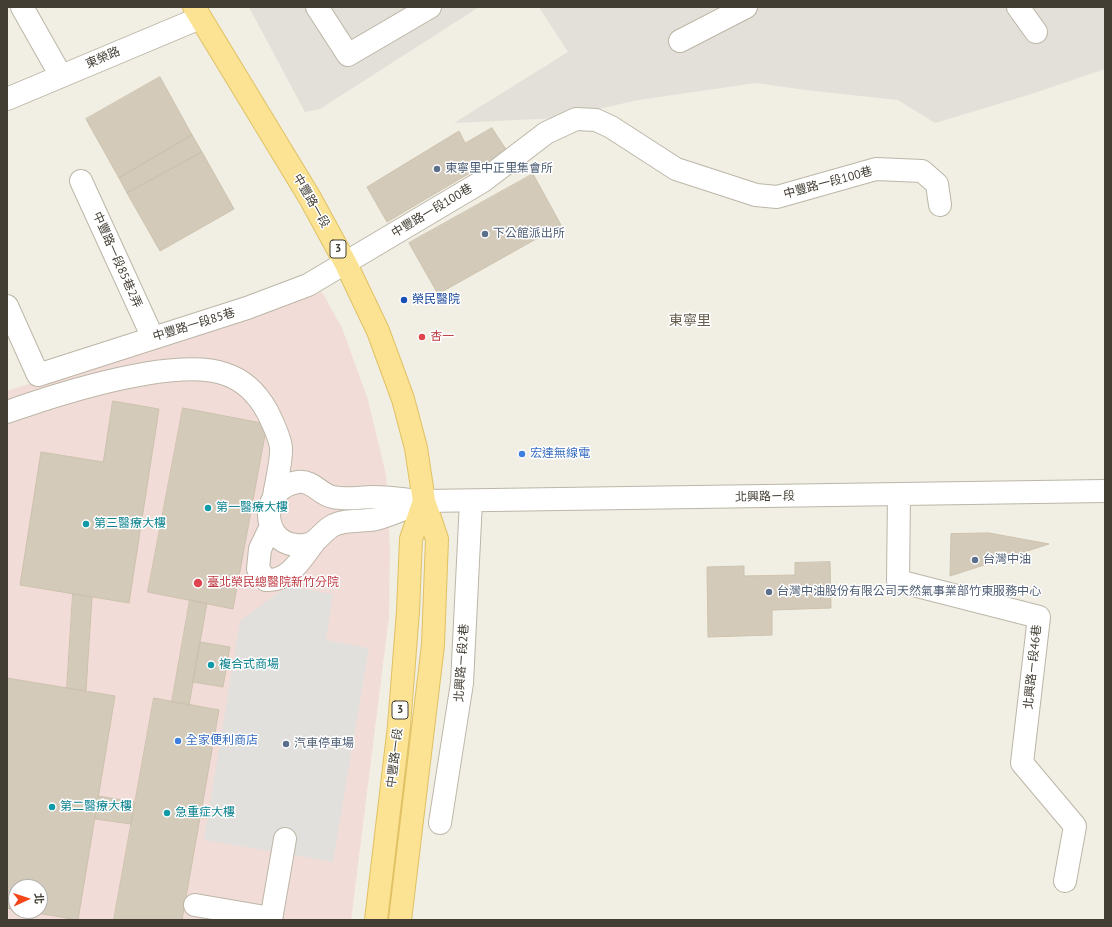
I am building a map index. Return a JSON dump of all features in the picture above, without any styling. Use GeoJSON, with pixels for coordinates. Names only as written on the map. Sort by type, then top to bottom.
{"type":"FeatureCollection","features":[{"type":"Feature","properties":{"kind":"main road","name":"中豐路一段"},"geometry":{"type":"LineString","coordinates":[[197,13],[310,198],[346,264],[378,331],[403,399],[416,448],[424,501],[437,539],[433,645],[400,920]]}},
{"type":"Feature","properties":{"kind":"main road","name":"中豐路一段"},"geometry":{"type":"LineString","coordinates":[[376,920],[399,726],[408,611],[411,539],[424,501]]}},
{"type":"Feature","properties":{"kind":"street"},"geometry":{"type":"LineString","coordinates":[[22,7],[61,76]]}},
{"type":"Feature","properties":{"kind":"street"},"geometry":{"type":"LineString","coordinates":[[317,7],[348,55],[430,7]]}},
{"type":"Feature","properties":{"kind":"street"},"geometry":{"type":"LineString","coordinates":[[680,41],[746,7]]}},
{"type":"Feature","properties":{"kind":"street"},"geometry":{"type":"LineString","coordinates":[[1018,7],[1036,32]]}},
{"type":"Feature","properties":{"kind":"street","name":"東榮路"},"geometry":{"type":"LineString","coordinates":[[7,99],[61,76],[197,13]]}},
{"type":"Feature","properties":{"kind":"street","name":"中豐路一段100巷"},"geometry":{"type":"LineString","coordinates":[[346,264],[483,181],[546,133],[576,118],[596,120],[611,127],[676,169],[756,195],[778,197],[876,169],[906,169],[922,171],[937,184],[940,205]]}},
{"type":"Feature","properties":{"kind":"street","name":"中豐路一段85巷2弄"},"geometry":{"type":"LineString","coordinates":[[81,181],[153,338]]}},
{"type":"Feature","properties":{"kind":"street","name":"中豐路一段85巷"},"geometry":{"type":"LineString","coordinates":[[7,306],[38,375],[247,308],[308,286],[346,264]]}},
{"type":"Feature","properties":{"kind":"street"},"geometry":{"type":"LineString","coordinates":[[7,412],[110,381],[169,370],[205,370],[226,374],[246,385],[259,397],[272,420],[281,448],[274,496],[270,506],[269,516],[271,526],[276,535],[294,545],[305,545],[315,542]]}},
{"type":"Feature","properties":{"kind":"street","name":"北興路ㄧ段"},"geometry":{"type":"LineString","coordinates":[[274,496],[281,489],[290,484],[300,482],[310,484],[333,497],[373,497],[424,501],[1105,491]]}},
{"type":"Feature","properties":{"kind":"street","name":"北興路ㄧ段46巷"},"geometry":{"type":"LineString","coordinates":[[899,495],[898,581],[1039,616],[1022,763],[1075,826],[1065,881]]}},
{"type":"Feature","properties":{"kind":"street"},"geometry":{"type":"LineString","coordinates":[[271,526],[260,549],[258,569],[266,580],[281,578],[288,574],[315,542],[334,524],[375,519],[424,501]]}},
{"type":"Feature","properties":{"kind":"street","name":"北興路ㄧ段2巷"},"geometry":{"type":"LineString","coordinates":[[440,823],[462,683],[471,501]]}},
{"type":"Feature","properties":{"kind":"street"},"geometry":{"type":"LineString","coordinates":[[195,905],[271,919],[285,839]]}},
{"type":"Feature","properties":{"kind":"shaded area"},"geometry":{"type":"Polygon","coordinates":[[[249,7],[479,7],[320,109],[305,112],[249,7]]]}},
{"type":"Feature","properties":{"kind":"shaded area"},"geometry":{"type":"Polygon","coordinates":[[[539,7],[1105,7],[1105,69],[1028,95],[935,123],[898,100],[756,83],[638,100],[558,118],[454,123],[568,52],[539,7]]]}},
{"type":"Feature","properties":{"kind":"shaded area","name":"臺北榮民總醫院新竹分院"},"geometry":{"type":"Polygon","coordinates":[[[322,292],[342,328],[368,400],[386,475],[390,549],[389,616],[351,920],[7,920],[7,391],[322,292]]]}},
{"type":"Feature","properties":{"kind":"shaded area","name":"汽車停車場"},"geometry":{"type":"Polygon","coordinates":[[[287,586],[333,594],[326,640],[369,648],[333,862],[204,840],[240,621],[287,586]]]}},
{"type":"Feature","properties":{"kind":"building"},"geometry":{"type":"Polygon","coordinates":[[[160,77],[192,135],[119,178],[86,119],[160,77]]]}},
{"type":"Feature","properties":{"kind":"building","name":"東寧里中正里集會所"},"geometry":{"type":"Polygon","coordinates":[[[492,128],[507,151],[387,222],[367,187],[459,131],[465,143],[492,128]]]}},
{"type":"Feature","properties":{"kind":"building"},"geometry":{"type":"Polygon","coordinates":[[[192,135],[202,152],[127,193],[119,178],[192,135]]]}},
{"type":"Feature","properties":{"kind":"building"},"geometry":{"type":"Polygon","coordinates":[[[202,152],[234,209],[160,251],[127,193],[202,152]]]}},
{"type":"Feature","properties":{"kind":"building","name":"下公館派出所"},"geometry":{"type":"Polygon","coordinates":[[[533,174],[561,225],[438,294],[409,243],[533,174]]]}},
{"type":"Feature","properties":{"kind":"building","name":"第三醫療大樓"},"geometry":{"type":"Polygon","coordinates":[[[113,401],[159,409],[129,603],[20,585],[41,452],[103,462],[113,401]]]}},
{"type":"Feature","properties":{"kind":"building","name":"第一醫療大樓"},"geometry":{"type":"Polygon","coordinates":[[[183,408],[267,424],[233,609],[148,592],[183,408]]]}},
{"type":"Feature","properties":{"kind":"building","name":"台灣中油"},"geometry":{"type":"Polygon","coordinates":[[[989,533],[1049,544],[950,576],[951,534],[989,533]]]}},
{"type":"Feature","properties":{"kind":"building","name":"台灣中油股份有限公司天然氣事業部竹東服務中心"},"geometry":{"type":"Polygon","coordinates":[[[830,562],[831,608],[772,610],[772,635],[708,637],[707,567],[744,566],[744,576],[795,575],[795,563],[830,562]]]}},
{"type":"Feature","properties":{"kind":"building"},"geometry":{"type":"Polygon","coordinates":[[[73,594],[92,597],[86,691],[67,688],[73,594]]]}},
{"type":"Feature","properties":{"kind":"building"},"geometry":{"type":"Polygon","coordinates":[[[190,600],[207,603],[189,705],[172,702],[190,600]]]}},
{"type":"Feature","properties":{"kind":"building","name":"複合式商場"},"geometry":{"type":"Polygon","coordinates":[[[200,642],[230,647],[223,687],[193,682],[200,642]]]}},
{"type":"Feature","properties":{"kind":"building","name":"第二醫療大樓"},"geometry":{"type":"Polygon","coordinates":[[[7,678],[115,696],[78,920],[48,915],[48,879],[8,879],[7,908],[7,678]]]}},
{"type":"Feature","properties":{"kind":"building","name":"急重症大樓"},"geometry":{"type":"Polygon","coordinates":[[[154,698],[219,710],[182,920],[114,920],[154,698]]]}},
{"type":"Feature","properties":{"kind":"building"},"geometry":{"type":"Polygon","coordinates":[[[98,796],[135,802],[131,824],[95,819],[98,796]]]}},
{"type":"Feature","properties":{"kind":"place","name":"東寧里中正里集會所"},"geometry":{"type":"Point","coordinates":[437,169]}},
{"type":"Feature","properties":{"kind":"place","name":"下公館派出所"},"geometry":{"type":"Point","coordinates":[485,234]}},
{"type":"Feature","properties":{"kind":"place","name":"榮民醫院"},"geometry":{"type":"Point","coordinates":[404,300]}},
{"type":"Feature","properties":{"kind":"place","name":"杏一"},"geometry":{"type":"Point","coordinates":[422,337]}},
{"type":"Feature","properties":{"kind":"place","name":"宏達無線電"},"geometry":{"type":"Point","coordinates":[522,454]}},
{"type":"Feature","properties":{"kind":"place","name":"第一醫療大樓"},"geometry":{"type":"Point","coordinates":[208,508]}},
{"type":"Feature","properties":{"kind":"place","name":"第三醫療大樓"},"geometry":{"type":"Point","coordinates":[86,524]}},
{"type":"Feature","properties":{"kind":"place","name":"台灣中油"},"geometry":{"type":"Point","coordinates":[975,560]}},
{"type":"Feature","properties":{"kind":"place","name":"臺北榮民總醫院新竹分院"},"geometry":{"type":"Point","coordinates":[198,583]}},
{"type":"Feature","properties":{"kind":"place","name":"台灣中油股份有限公司天然氣事業部竹東服務中心"},"geometry":{"type":"Point","coordinates":[769,592]}},
{"type":"Feature","properties":{"kind":"place","name":"複合式商場"},"geometry":{"type":"Point","coordinates":[211,665]}},
{"type":"Feature","properties":{"kind":"place","name":"全家便利商店"},"geometry":{"type":"Point","coordinates":[178,741]}},
{"type":"Feature","properties":{"kind":"place","name":"汽車停車場"},"geometry":{"type":"Point","coordinates":[286,744]}},
{"type":"Feature","properties":{"kind":"place","name":"第二醫療大樓"},"geometry":{"type":"Point","coordinates":[52,807]}},
{"type":"Feature","properties":{"kind":"place","name":"急重症大樓"},"geometry":{"type":"Point","coordinates":[167,813]}},
{"type":"Feature","properties":{"kind":"district","name":"東寧里"},"geometry":{"type":"Point","coordinates":[690,321]}}]}
